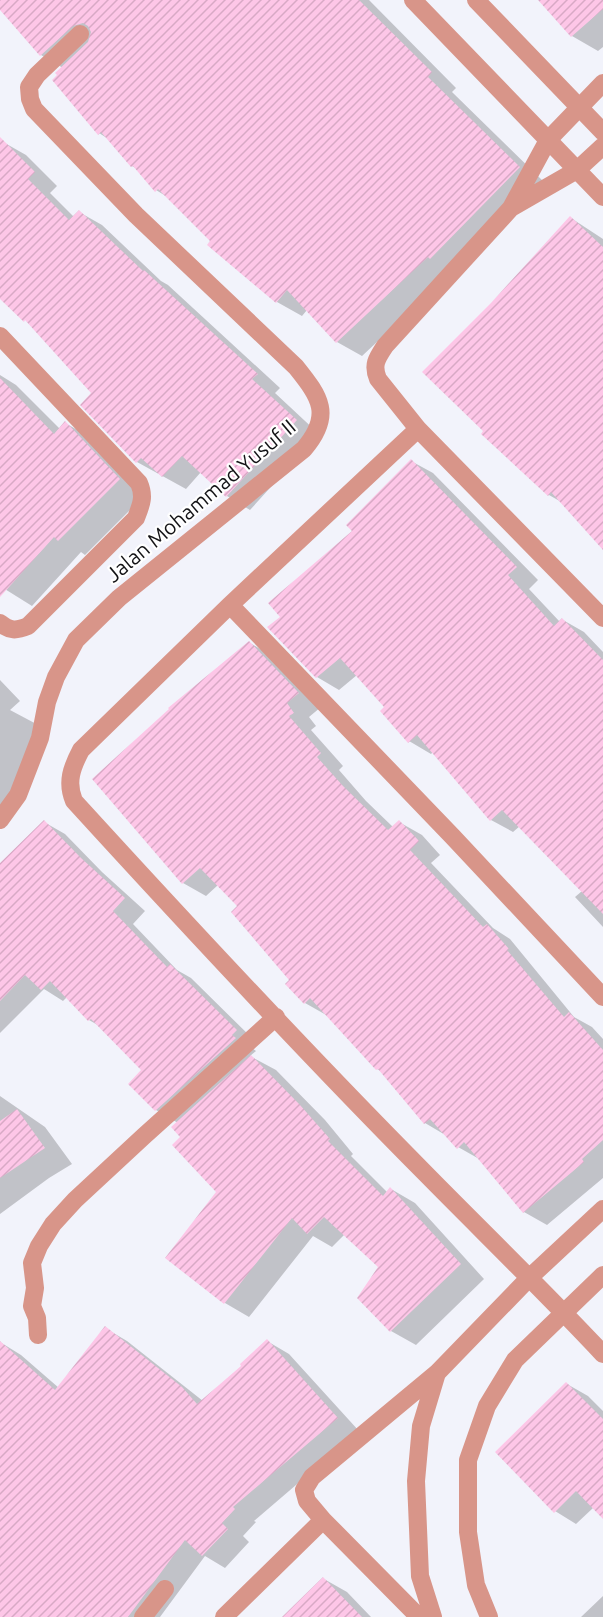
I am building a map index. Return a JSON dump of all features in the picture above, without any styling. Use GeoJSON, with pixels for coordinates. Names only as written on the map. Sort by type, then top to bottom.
{"type":"FeatureCollection","features":[{"type":"Feature","properties":{"kind":"street"},"geometry":{"type":"LineString","coordinates":[[413,0],[603,197]]}},
{"type":"Feature","properties":{"kind":"street"},"geometry":{"type":"LineString","coordinates":[[476,0],[603,132]]}},
{"type":"Feature","properties":{"kind":"street","name":"Jalan Mohammad Yusuf II"},"geometry":{"type":"LineString","coordinates":[[0,820],[18,795],[40,738],[47,702],[56,677],[76,640],[119,598],[304,449],[315,436],[321,409],[316,392],[296,367],[136,215],[34,109],[28,87],[37,75],[81,34]]}},
{"type":"Feature","properties":{"kind":"street"},"geometry":{"type":"LineString","coordinates":[[603,83],[548,140],[511,208],[385,346],[375,362],[378,379],[418,429],[603,618]]}},
{"type":"Feature","properties":{"kind":"street"},"geometry":{"type":"LineString","coordinates":[[511,208],[578,170],[603,146]]}},
{"type":"Feature","properties":{"kind":"street"},"geometry":{"type":"LineString","coordinates":[[0,336],[139,483],[143,493],[142,504],[136,518],[28,626],[15,631],[7,629],[0,623]]}},
{"type":"Feature","properties":{"kind":"street"},"geometry":{"type":"LineString","coordinates":[[418,429],[230,605],[81,750],[72,766],[69,783],[74,801],[187,924],[424,1173],[530,1277],[603,1354]]}},
{"type":"Feature","properties":{"kind":"street"},"geometry":{"type":"LineString","coordinates":[[230,605],[453,837],[603,998]]}},
{"type":"Feature","properties":{"kind":"street"},"geometry":{"type":"LineString","coordinates":[[38,1335],[37,1318],[32,1306],[35,1288],[32,1263],[39,1246],[53,1224],[75,1200],[276,1017]]}},
{"type":"Feature","properties":{"kind":"street"},"geometry":{"type":"LineString","coordinates":[[419,1617],[323,1520],[308,1501],[304,1490],[312,1476],[437,1373],[530,1277],[603,1209]]}},
{"type":"Feature","properties":{"kind":"street"},"geometry":{"type":"LineString","coordinates":[[489,1617],[476,1585],[468,1532],[468,1460],[487,1406],[515,1360],[603,1275]]}},
{"type":"Feature","properties":{"kind":"street"},"geometry":{"type":"LineString","coordinates":[[433,1617],[420,1576],[416,1481],[421,1426],[437,1373]]}},
{"type":"Feature","properties":{"kind":"street"},"geometry":{"type":"LineString","coordinates":[[224,1617],[323,1520]]}},
{"type":"Feature","properties":{"kind":"street"},"geometry":{"type":"LineString","coordinates":[[142,1617],[165,1589]]}},
{"type":"Feature","properties":{"kind":"building"},"geometry":{"type":"Polygon","coordinates":[[[0,0],[359,0],[432,72],[428,77],[520,167],[430,259],[428,257],[336,343],[287,290],[276,303],[207,245],[210,241],[158,189],[155,192],[101,132],[98,135],[52,80],[57,75],[55,73],[88,42],[91,32],[88,26],[83,23],[73,26],[40,56],[0,10],[0,0]]]}},
{"type":"Feature","properties":{"kind":"building"},"geometry":{"type":"Polygon","coordinates":[[[538,0],[603,0],[603,9],[571,37],[538,0]]]}},
{"type":"Feature","properties":{"kind":"building"},"geometry":{"type":"Polygon","coordinates":[[[0,137],[35,172],[28,179],[69,220],[79,210],[258,374],[252,379],[297,420],[226,497],[182,456],[162,477],[141,458],[136,463],[80,405],[91,393],[25,320],[24,322],[0,299],[0,137]]]}},
{"type":"Feature","properties":{"kind":"building"},"geometry":{"type":"Polygon","coordinates":[[[570,216],[603,247],[603,550],[551,492],[548,496],[481,434],[483,431],[422,372],[491,303],[570,216]]]}},
{"type":"Feature","properties":{"kind":"building"},"geometry":{"type":"Polygon","coordinates":[[[0,378],[54,434],[65,421],[120,479],[58,541],[54,537],[0,597],[0,378]]]}},
{"type":"Feature","properties":{"kind":"building"},"geometry":{"type":"Polygon","coordinates":[[[411,459],[517,567],[508,575],[554,626],[562,618],[603,660],[603,914],[502,810],[490,821],[417,735],[408,743],[380,711],[384,707],[340,658],[316,678],[267,627],[280,617],[268,603],[352,531],[346,525],[411,459]]]}},
{"type":"Feature","properties":{"kind":"building"},"geometry":{"type":"Polygon","coordinates":[[[249,641],[299,693],[287,703],[294,713],[289,716],[321,753],[317,757],[388,830],[399,820],[419,841],[410,850],[483,927],[487,924],[564,1017],[569,1012],[603,1050],[603,1140],[582,1159],[584,1162],[523,1213],[464,1142],[457,1149],[430,1119],[424,1124],[378,1069],[376,1070],[310,998],[304,1004],[285,984],[289,980],[231,912],[237,906],[200,868],[182,884],[92,779],[168,708],[249,641]]]}},
{"type":"Feature","properties":{"kind":"building"},"geometry":{"type":"Polygon","coordinates":[[[44,820],[125,898],[113,911],[167,967],[170,964],[237,1030],[232,1035],[236,1038],[155,1111],[128,1084],[141,1070],[91,1019],[88,1021],[50,981],[41,990],[25,975],[0,1001],[0,863],[44,820]]]}},
{"type":"Feature","properties":{"kind":"building"},"geometry":{"type":"Polygon","coordinates":[[[251,1055],[300,1105],[330,1139],[328,1141],[383,1196],[390,1187],[461,1264],[390,1332],[357,1298],[378,1267],[324,1217],[307,1234],[292,1218],[224,1304],[165,1258],[216,1192],[172,1145],[180,1137],[171,1127],[251,1055]]]}},
{"type":"Feature","properties":{"kind":"building"},"geometry":{"type":"Polygon","coordinates":[[[17,1109],[45,1148],[0,1178],[0,1121],[17,1109]]]}},
{"type":"Feature","properties":{"kind":"building"},"geometry":{"type":"Polygon","coordinates":[[[105,1326],[182,1387],[197,1404],[241,1366],[240,1364],[267,1339],[338,1418],[233,1507],[235,1509],[222,1523],[228,1529],[202,1556],[185,1540],[128,1617],[0,1617],[0,1341],[55,1390],[105,1326]]]}},
{"type":"Feature","properties":{"kind":"building"},"geometry":{"type":"Polygon","coordinates":[[[566,1382],[603,1419],[603,1519],[576,1491],[554,1513],[495,1452],[566,1382]]]}},
{"type":"Feature","properties":{"kind":"building"},"geometry":{"type":"Polygon","coordinates":[[[323,1577],[362,1617],[282,1617],[323,1577]]]}}]}
